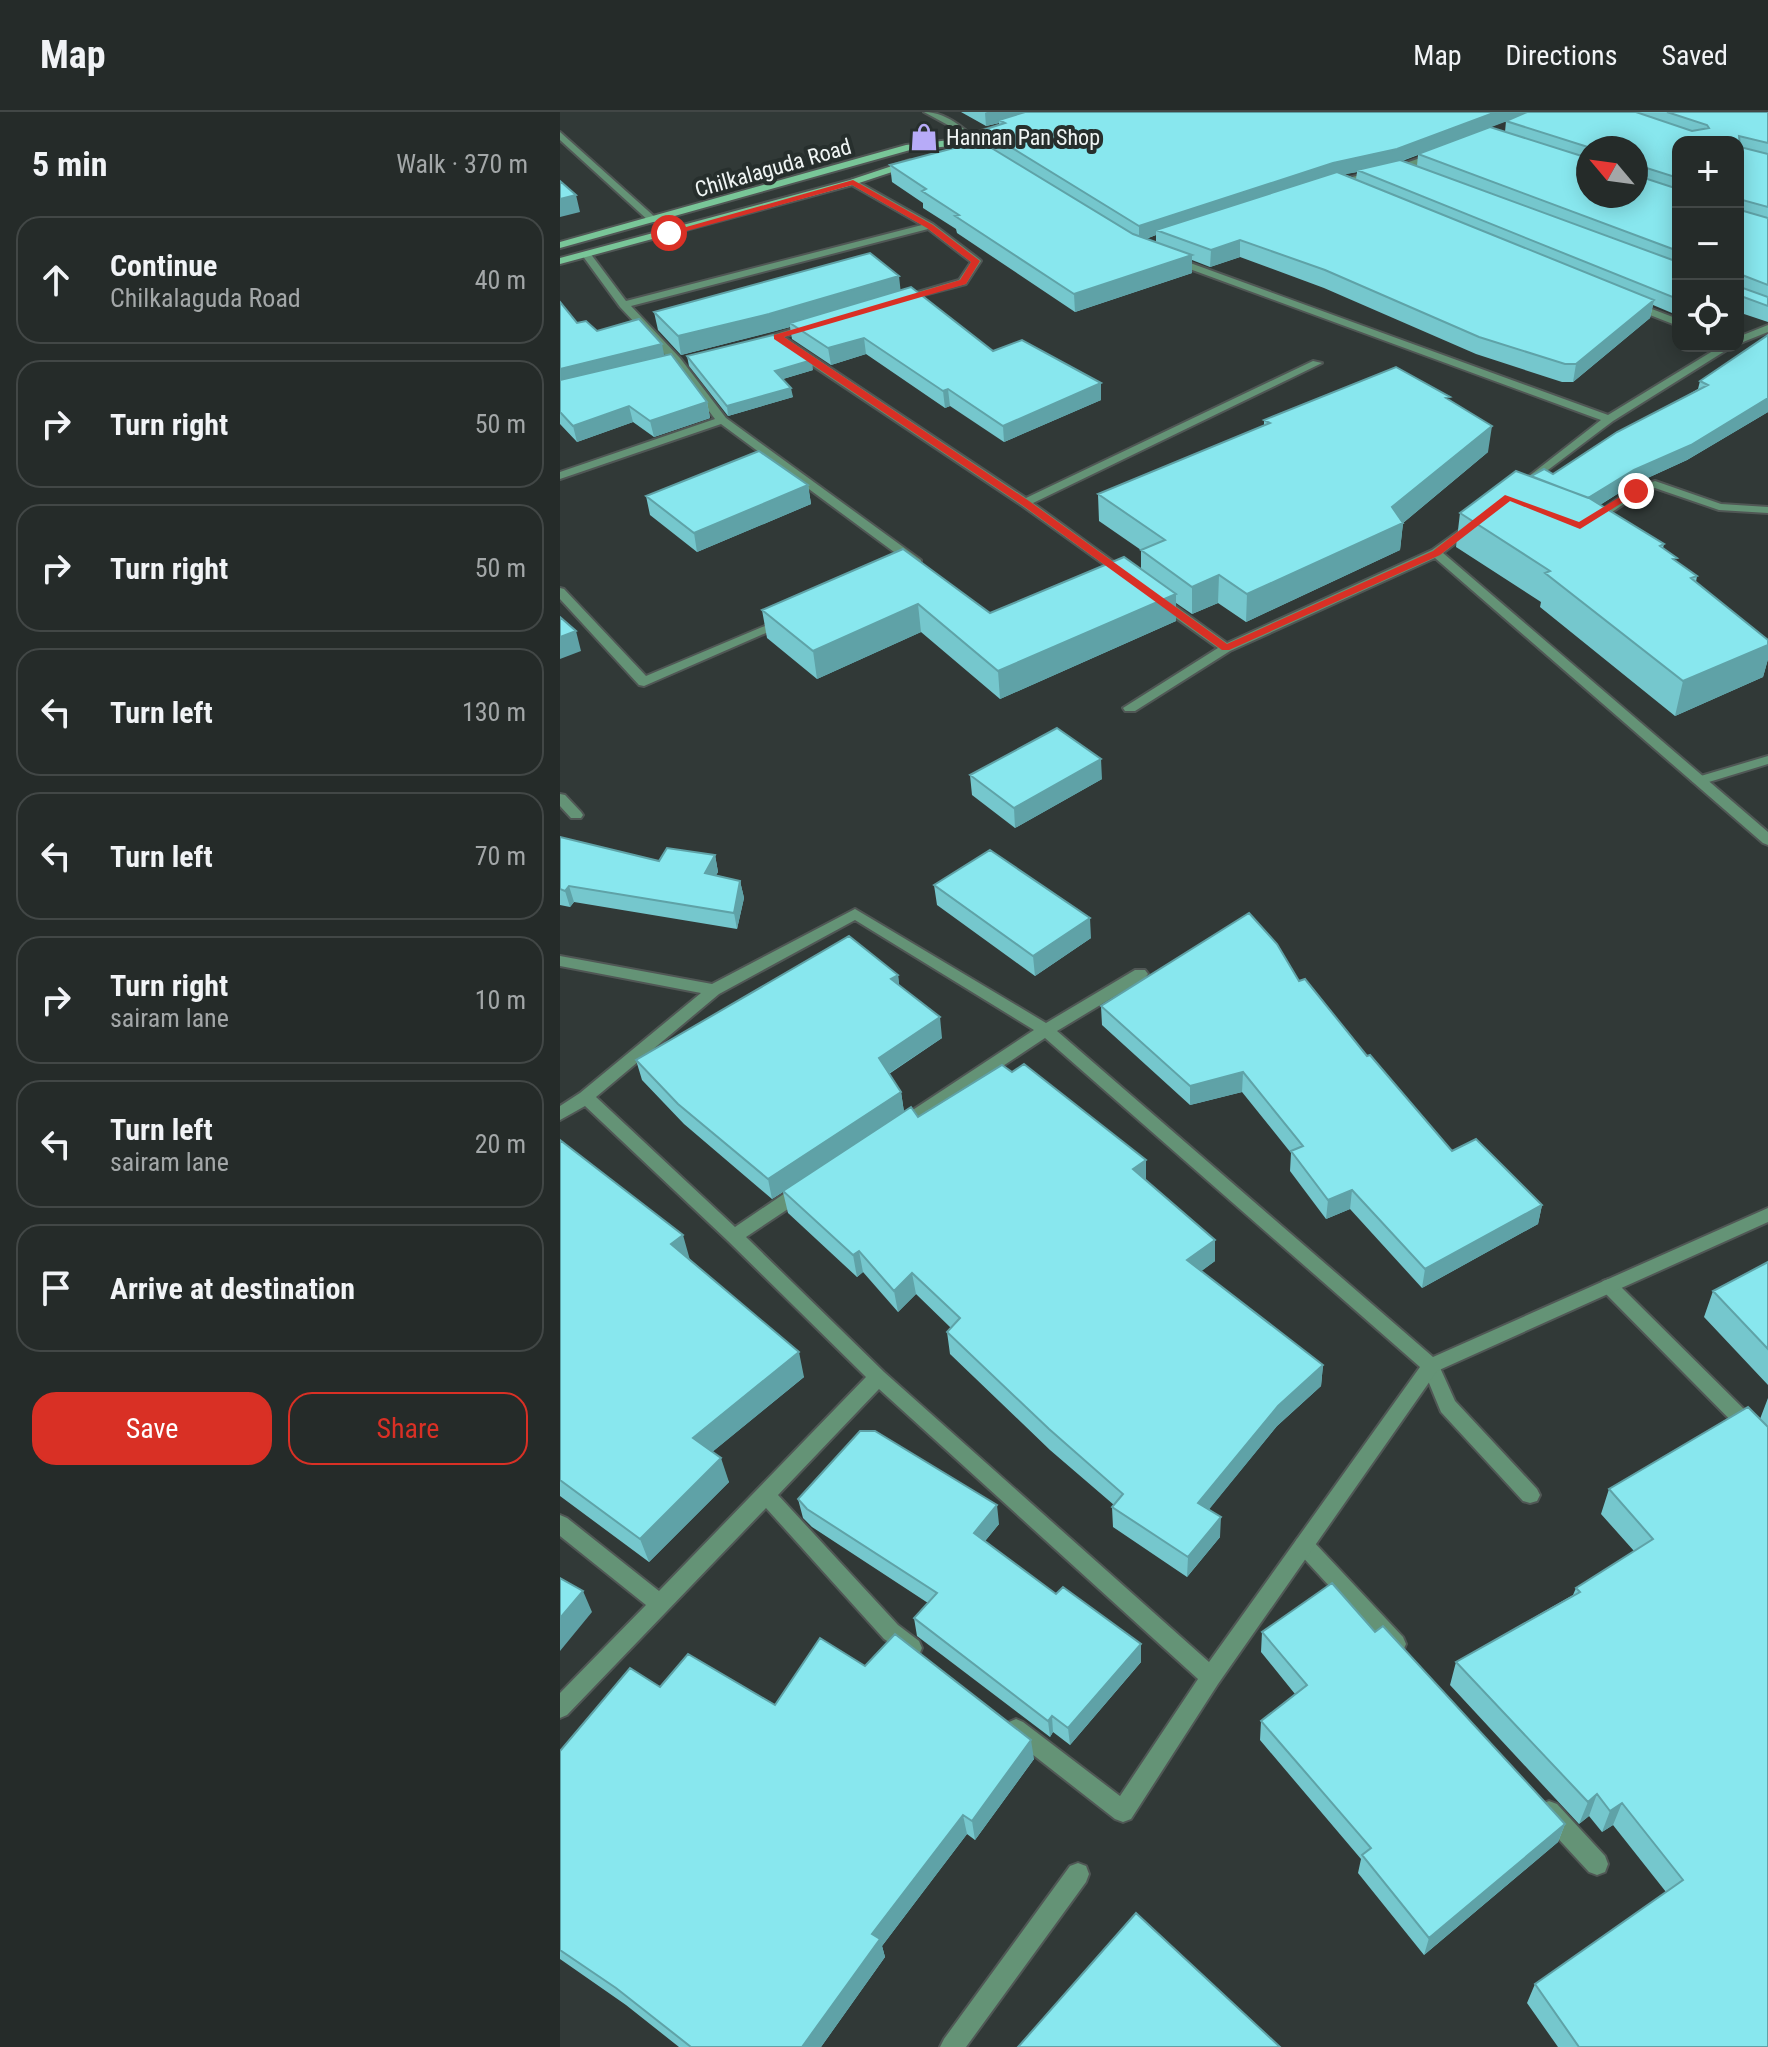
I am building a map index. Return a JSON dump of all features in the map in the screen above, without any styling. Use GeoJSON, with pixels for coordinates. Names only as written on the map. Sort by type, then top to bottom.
{"type":"FeatureCollection","features":[{"type":"Feature","properties":{"kind":"main road","name":"Chilkalaguda Road"},"geometry":{"type":"LineString","coordinates":[[560,245],[909,147],[951,143],[1012,125]]}},
{"type":"Feature","properties":{"kind":"main road","name":"Chilkalaguda Road"},"geometry":{"type":"LineString","coordinates":[[560,261],[853,182],[933,155],[951,143]]}},
{"type":"Feature","properties":{"kind":"street"},"geometry":{"type":"LineString","coordinates":[[928,112],[951,123],[995,159]]}},
{"type":"Feature","properties":{"kind":"street"},"geometry":{"type":"LineString","coordinates":[[560,135],[653,220]]}},
{"type":"Feature","properties":{"kind":"street"},"geometry":{"type":"LineString","coordinates":[[1322,187],[1400,168],[1452,150]]}},
{"type":"Feature","properties":{"kind":"street"},"geometry":{"type":"LineString","coordinates":[[1400,168],[1415,174]]}},
{"type":"Feature","properties":{"kind":"street"},"geometry":{"type":"LineString","coordinates":[[853,182],[930,226],[976,261],[963,282],[892,303]]}},
{"type":"Feature","properties":{"kind":"street"},"geometry":{"type":"LineString","coordinates":[[1336,182],[1351,188]]}},
{"type":"Feature","properties":{"kind":"street"},"geometry":{"type":"LineString","coordinates":[[624,305],[930,226]]}},
{"type":"Feature","properties":{"kind":"street"},"geometry":{"type":"LineString","coordinates":[[1152,252],[1609,419]]}},
{"type":"Feature","properties":{"kind":"street"},"geometry":{"type":"LineString","coordinates":[[587,255],[624,305],[676,360],[722,420],[920,565],[905,571]]}},
{"type":"Feature","properties":{"kind":"street"},"geometry":{"type":"LineString","coordinates":[[1621,299],[1672,320]]}},
{"type":"Feature","properties":{"kind":"street"},"geometry":{"type":"LineString","coordinates":[[748,344],[820,324]]}},
{"type":"Feature","properties":{"kind":"street"},"geometry":{"type":"LineString","coordinates":[[1744,338],[1768,328]]}},
{"type":"Feature","properties":{"kind":"street"},"geometry":{"type":"LineString","coordinates":[[777,337],[1025,503],[1138,585]]}},
{"type":"Feature","properties":{"kind":"street"},"geometry":{"type":"LineString","coordinates":[[1521,487],[1609,419],[1718,352]]}},
{"type":"Feature","properties":{"kind":"street"},"geometry":{"type":"LineString","coordinates":[[661,364],[690,357]]}},
{"type":"Feature","properties":{"kind":"street"},"geometry":{"type":"LineString","coordinates":[[1025,503],[1317,363]]}},
{"type":"Feature","properties":{"kind":"street"},"geometry":{"type":"LineString","coordinates":[[560,476],[722,420]]}},
{"type":"Feature","properties":{"kind":"street"},"geometry":{"type":"LineString","coordinates":[[1580,526],[1636,491],[1655,484],[1719,507],[1768,510]]}},
{"type":"Feature","properties":{"kind":"street"},"geometry":{"type":"LineString","coordinates":[[1130,708],[1226,648],[1436,553],[1484,515]]}},
{"type":"Feature","properties":{"kind":"street"},"geometry":{"type":"LineString","coordinates":[[1436,553],[1768,840]]}},
{"type":"Feature","properties":{"kind":"street"},"geometry":{"type":"LineString","coordinates":[[560,592],[644,682],[789,621]]}},
{"type":"Feature","properties":{"kind":"street"},"geometry":{"type":"LineString","coordinates":[[1151,594],[1226,648]]}},
{"type":"Feature","properties":{"kind":"street"},"geometry":{"type":"LineString","coordinates":[[1699,781],[1768,760]]}},
{"type":"Feature","properties":{"kind":"street"},"geometry":{"type":"LineString","coordinates":[[560,798],[576,815]]}},
{"type":"Feature","properties":{"kind":"street"},"geometry":{"type":"LineString","coordinates":[[560,1114],[586,1097],[714,990],[855,914],[1046,1030],[1431,1366],[1448,1406],[1530,1495]]}},
{"type":"Feature","properties":{"kind":"street"},"geometry":{"type":"LineString","coordinates":[[560,961],[714,990]]}},
{"type":"Feature","properties":{"kind":"street"},"geometry":{"type":"LineString","coordinates":[[890,1133],[1046,1030],[1140,974]]}},
{"type":"Feature","properties":{"kind":"street"},"geometry":{"type":"LineString","coordinates":[[586,1097],[878,1377],[1211,1677]]}},
{"type":"Feature","properties":{"kind":"street"},"geometry":{"type":"LineString","coordinates":[[734,1236],[812,1184]]}},
{"type":"Feature","properties":{"kind":"street"},"geometry":{"type":"LineString","coordinates":[[1001,1717],[1123,1811],[1211,1677],[1431,1366],[1768,1215]]}},
{"type":"Feature","properties":{"kind":"street"},"geometry":{"type":"LineString","coordinates":[[1609,1286],[1768,1445]]}},
{"type":"Feature","properties":{"kind":"street"},"geometry":{"type":"LineString","coordinates":[[560,1708],[878,1377]]}},
{"type":"Feature","properties":{"kind":"street"},"geometry":{"type":"LineString","coordinates":[[766,1495],[891,1632],[928,1661]]}},
{"type":"Feature","properties":{"kind":"street"},"geometry":{"type":"LineString","coordinates":[[560,1524],[660,1604]]}},
{"type":"Feature","properties":{"kind":"street"},"geometry":{"type":"LineString","coordinates":[[1304,1545],[1410,1660]]}},
{"type":"Feature","properties":{"kind":"street"},"geometry":{"type":"LineString","coordinates":[[1535,1796],[1597,1864]]}},
{"type":"Feature","properties":{"kind":"street"},"geometry":{"type":"LineString","coordinates":[[952,2047],[1078,1874]]}},
{"type":"Feature","properties":{"kind":"building"},"geometry":{"type":"Polygon","coordinates":[[[1025,112],[1496,112],[1397,149],[1333,163],[1139,226],[983,130],[1005,123],[999,120],[1025,112]]]}},
{"type":"Feature","properties":{"kind":"building"},"geometry":{"type":"Polygon","coordinates":[[[1527,112],[1636,112],[1692,131],[1709,128],[1667,112],[1768,112],[1768,143],[1744,136],[1672,136],[1672,176],[1648,168],[1648,136],[1576,136],[1576,143],[1506,121],[1527,112]]]}},
{"type":"Feature","properties":{"kind":"building"},"geometry":{"type":"Polygon","coordinates":[[[1490,127],[1576,154],[1576,208],[1648,208],[1648,179],[1672,187],[1672,249],[1418,154],[1490,127]]]}},
{"type":"Feature","properties":{"kind":"building"},"geometry":{"type":"Polygon","coordinates":[[[980,141],[1133,234],[1192,255],[1074,294],[955,216],[959,215],[890,165],[980,141]]]}},
{"type":"Feature","properties":{"kind":"building"},"geometry":{"type":"Polygon","coordinates":[[[1744,148],[1768,154],[1768,207],[1744,200],[1744,148]]]}},
{"type":"Feature","properties":{"kind":"building"},"geometry":{"type":"Polygon","coordinates":[[[1400,160],[1672,260],[1672,297],[1357,170],[1400,160]]]}},
{"type":"Feature","properties":{"kind":"building"},"geometry":{"type":"Polygon","coordinates":[[[1337,172],[1654,300],[1576,364],[1565,364],[1479,337],[1325,270],[1240,240],[1211,250],[1156,230],[1337,172]]]}},
{"type":"Feature","properties":{"kind":"building"},"geometry":{"type":"Polygon","coordinates":[[[560,181],[576,195],[560,199],[560,181]]]}},
{"type":"Feature","properties":{"kind":"building"},"geometry":{"type":"Polygon","coordinates":[[[1744,211],[1768,218],[1768,285],[1744,276],[1744,211]]]}},
{"type":"Feature","properties":{"kind":"building"},"geometry":{"type":"Polygon","coordinates":[[[870,253],[899,276],[769,314],[678,336],[654,312],[870,253]]]}},
{"type":"Feature","properties":{"kind":"building"},"geometry":{"type":"Polygon","coordinates":[[[911,287],[993,351],[1022,340],[1101,383],[1003,426],[948,389],[943,391],[864,338],[828,348],[790,323],[911,287]]]}},
{"type":"Feature","properties":{"kind":"building"},"geometry":{"type":"Polygon","coordinates":[[[1744,288],[1768,297],[1768,306],[1744,297],[1744,288]]]}},
{"type":"Feature","properties":{"kind":"building"},"geometry":{"type":"Polygon","coordinates":[[[560,302],[577,323],[586,321],[597,331],[639,319],[662,344],[560,369],[560,302]]]}},
{"type":"Feature","properties":{"kind":"building"},"geometry":{"type":"Polygon","coordinates":[[[773,335],[812,360],[775,371],[791,388],[727,406],[687,356],[773,335]]]}},
{"type":"Feature","properties":{"kind":"building"},"geometry":{"type":"Polygon","coordinates":[[[1768,335],[1768,398],[1691,445],[1634,470],[1588,498],[1531,476],[1544,469],[1553,474],[1617,432],[1708,385],[1700,381],[1768,335]]]}},
{"type":"Feature","properties":{"kind":"building"},"geometry":{"type":"Polygon","coordinates":[[[671,354],[707,402],[650,421],[629,406],[573,426],[560,412],[560,380],[671,354]]]}},
{"type":"Feature","properties":{"kind":"building"},"geometry":{"type":"Polygon","coordinates":[[[1396,367],[1450,397],[1446,398],[1492,426],[1392,507],[1403,523],[1247,594],[1219,575],[1192,587],[1141,550],[1165,540],[1098,494],[1270,423],[1264,420],[1396,367]]]}},
{"type":"Feature","properties":{"kind":"building"},"geometry":{"type":"Polygon","coordinates":[[[759,451],[808,485],[694,533],[646,496],[759,451]]]}},
{"type":"Feature","properties":{"kind":"building"},"geometry":{"type":"Polygon","coordinates":[[[1516,471],[1589,498],[1664,544],[1660,546],[1677,558],[1673,559],[1697,576],[1691,578],[1768,640],[1768,645],[1683,681],[1545,573],[1550,571],[1460,513],[1516,471]]]}},
{"type":"Feature","properties":{"kind":"building"},"geometry":{"type":"Polygon","coordinates":[[[903,549],[990,613],[1124,557],[1176,594],[998,671],[918,604],[813,651],[762,610],[903,549]]]}},
{"type":"Feature","properties":{"kind":"building"},"geometry":{"type":"Polygon","coordinates":[[[560,617],[576,631],[560,637],[560,617]]]}},
{"type":"Feature","properties":{"kind":"building"},"geometry":{"type":"Polygon","coordinates":[[[1057,728],[1101,759],[1014,808],[970,775],[1057,728]]]}},
{"type":"Feature","properties":{"kind":"building"},"geometry":{"type":"Polygon","coordinates":[[[560,837],[659,861],[667,848],[715,855],[705,873],[740,881],[734,913],[569,886],[565,891],[560,889],[560,837]]]}},
{"type":"Feature","properties":{"kind":"building"},"geometry":{"type":"Polygon","coordinates":[[[990,850],[1090,918],[1033,956],[934,885],[990,850]]]}},
{"type":"Feature","properties":{"kind":"building"},"geometry":{"type":"Polygon","coordinates":[[[1249,913],[1277,944],[1299,981],[1305,979],[1367,1056],[1370,1055],[1452,1151],[1476,1139],[1542,1205],[1425,1269],[1352,1190],[1328,1200],[1291,1151],[1303,1146],[1243,1072],[1190,1086],[1101,1006],[1249,913]]]}},
{"type":"Feature","properties":{"kind":"building"},"geometry":{"type":"Polygon","coordinates":[[[849,936],[898,975],[891,979],[940,1017],[879,1058],[901,1092],[768,1179],[678,1104],[636,1060],[849,936]]]}},
{"type":"Feature","properties":{"kind":"building"},"geometry":{"type":"Polygon","coordinates":[[[1024,1064],[1146,1160],[1133,1169],[1215,1240],[1187,1260],[1323,1365],[1278,1406],[1198,1503],[1221,1517],[1188,1557],[1112,1507],[1123,1494],[947,1332],[960,1318],[912,1273],[894,1291],[859,1251],[853,1255],[783,1191],[911,1107],[918,1117],[1002,1065],[1012,1072],[1024,1064]]]}},
{"type":"Feature","properties":{"kind":"building"},"geometry":{"type":"Polygon","coordinates":[[[560,1140],[683,1235],[671,1244],[799,1352],[693,1438],[721,1458],[640,1539],[560,1480],[560,1140]]]}},
{"type":"Feature","properties":{"kind":"building"},"geometry":{"type":"Polygon","coordinates":[[[1768,1262],[1768,1349],[1713,1291],[1768,1262]]]}},
{"type":"Feature","properties":{"kind":"building"},"geometry":{"type":"Polygon","coordinates":[[[1748,1407],[1768,1427],[1768,2047],[1579,2047],[1535,1984],[1683,1880],[1622,1803],[1610,1811],[1597,1794],[1588,1802],[1456,1662],[1580,1592],[1576,1588],[1653,1539],[1609,1489],[1748,1407]]]}},
{"type":"Feature","properties":{"kind":"building"},"geometry":{"type":"Polygon","coordinates":[[[860,1431],[875,1431],[997,1505],[974,1533],[1056,1594],[1063,1587],[1141,1644],[1068,1728],[1052,1716],[1048,1721],[914,1618],[937,1593],[807,1509],[798,1499],[860,1431]]]}},
{"type":"Feature","properties":{"kind":"building"},"geometry":{"type":"Polygon","coordinates":[[[560,1578],[583,1591],[560,1618],[560,1578]]]}},
{"type":"Feature","properties":{"kind":"building"},"geometry":{"type":"Polygon","coordinates":[[[1332,1583],[1375,1632],[1383,1626],[1565,1824],[1429,1938],[1362,1855],[1371,1848],[1261,1721],[1307,1685],[1262,1632],[1332,1583]]]}},
{"type":"Feature","properties":{"kind":"building"},"geometry":{"type":"Polygon","coordinates":[[[895,1634],[1031,1740],[972,1821],[963,1815],[872,1934],[880,1939],[802,2047],[691,2047],[616,1988],[560,1950],[560,1751],[630,1668],[660,1687],[688,1654],[775,1705],[820,1638],[865,1666],[895,1634]]]}},
{"type":"Feature","properties":{"kind":"building"},"geometry":{"type":"Polygon","coordinates":[[[1136,1913],[1280,2047],[1018,2047],[1136,1913]]]}},
{"type":"Feature","properties":{"kind":"place","name":"Hannan Pan Shop"},"geometry":{"type":"Point","coordinates":[924,137]}},
{"type":"Feature","properties":{"kind":"route"},"geometry":{"type":"LineString","coordinates":[[669,233],[853,182],[930,226],[976,261],[963,282],[777,337],[1025,503],[1226,648],[1436,553],[1509,497],[1580,526],[1636,491]]}}]}
